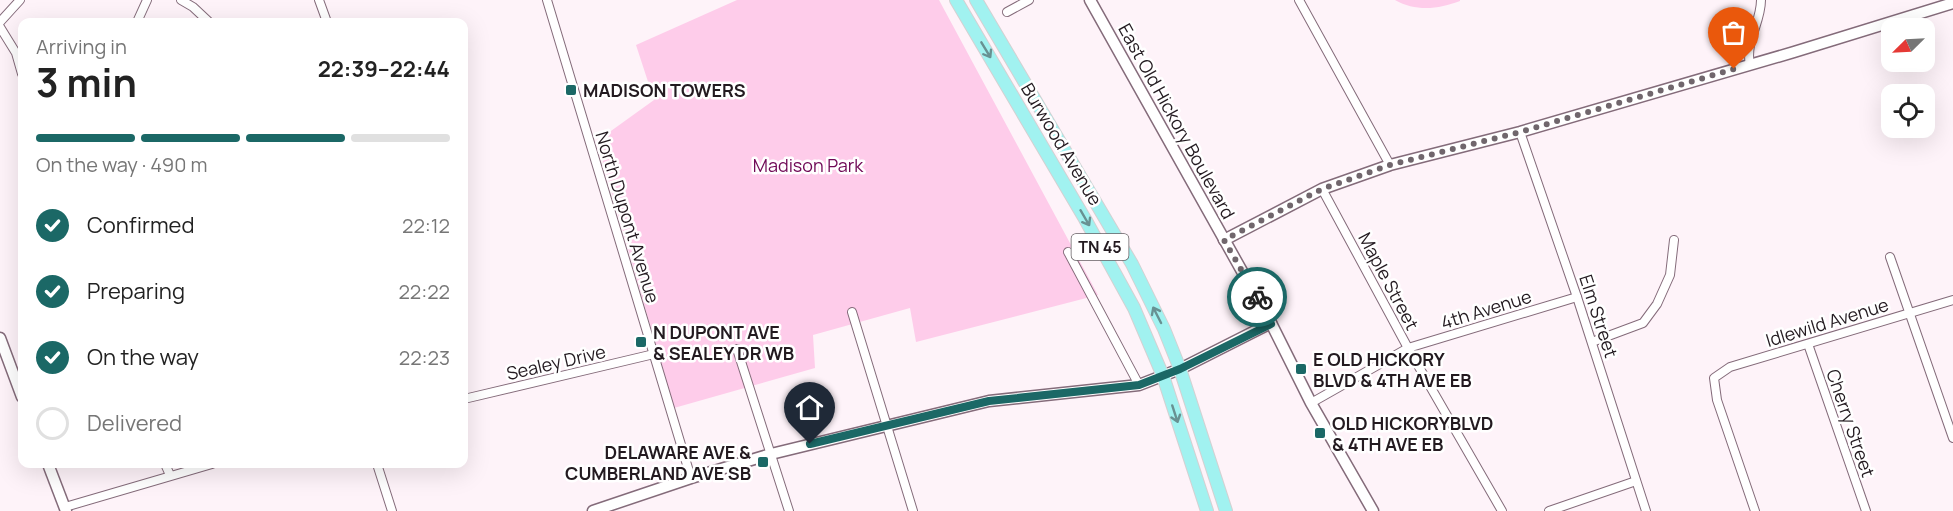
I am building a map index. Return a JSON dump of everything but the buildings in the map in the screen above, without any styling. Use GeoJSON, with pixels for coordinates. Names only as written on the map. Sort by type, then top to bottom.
{"type":"FeatureCollection","features":[{"type":"Feature","properties":{"kind":"main road","name":"Burwood Avenue"},"geometry":{"type":"LineString","coordinates":[[956,0],[1085,219],[1134,308],[1163,376],[1207,511]]}},
{"type":"Feature","properties":{"kind":"main road","name":"Burwood Avenue"},"geometry":{"type":"LineString","coordinates":[[976,0],[1132,264],[1164,329],[1180,369],[1226,511]]}},
{"type":"Feature","properties":{"kind":"street"},"geometry":{"type":"LineString","coordinates":[[0,22],[20,0]]}},
{"type":"Feature","properties":{"kind":"street"},"geometry":{"type":"LineString","coordinates":[[139,18],[147,0]]}},
{"type":"Feature","properties":{"kind":"street"},"geometry":{"type":"LineString","coordinates":[[182,0],[205,18]]}},
{"type":"Feature","properties":{"kind":"street"},"geometry":{"type":"LineString","coordinates":[[319,0],[326,18]]}},
{"type":"Feature","properties":{"kind":"street","name":"North Dupont Avenue"},"geometry":{"type":"LineString","coordinates":[[547,0],[691,478]]}},
{"type":"Feature","properties":{"kind":"street"},"geometry":{"type":"LineString","coordinates":[[1007,12],[1029,0]]}},
{"type":"Feature","properties":{"kind":"street","name":"East Old Hickory Boulevard"},"geometry":{"type":"LineString","coordinates":[[1090,0],[1271,324],[1311,403],[1373,511]]}},
{"type":"Feature","properties":{"kind":"street"},"geometry":{"type":"LineString","coordinates":[[1299,0],[1390,165]]}},
{"type":"Feature","properties":{"kind":"street"},"geometry":{"type":"LineString","coordinates":[[1750,65],[1748,53],[1761,11],[1761,0]]}},
{"type":"Feature","properties":{"kind":"street"},"geometry":{"type":"LineString","coordinates":[[1224,240],[1322,189],[1390,165],[1520,132],[1953,3]]}},
{"type":"Feature","properties":{"kind":"street"},"geometry":{"type":"LineString","coordinates":[[0,27],[18,60]]}},
{"type":"Feature","properties":{"kind":"street","name":"Elm Street"},"geometry":{"type":"LineString","coordinates":[[1520,132],[1592,342],[1646,511]]}},
{"type":"Feature","properties":{"kind":"street","name":"Maple Street"},"geometry":{"type":"LineString","coordinates":[[1322,189],[1408,348],[1502,511]]}},
{"type":"Feature","properties":{"kind":"street"},"geometry":{"type":"LineString","coordinates":[[1592,342],[1642,323],[1657,304],[1670,275],[1674,240]]}},
{"type":"Feature","properties":{"kind":"street"},"geometry":{"type":"LineString","coordinates":[[1068,252],[1139,385]]}},
{"type":"Feature","properties":{"kind":"street"},"geometry":{"type":"LineString","coordinates":[[1890,257],[1953,438]]}},
{"type":"Feature","properties":{"kind":"street","name":"4th Avenue"},"geometry":{"type":"LineString","coordinates":[[1311,403],[1408,348],[1577,297]]}},
{"type":"Feature","properties":{"kind":"street","name":"Idlewild Avenue"},"geometry":{"type":"LineString","coordinates":[[1755,511],[1718,400],[1714,378],[1726,368],[1953,300]]}},
{"type":"Feature","properties":{"kind":"street"},"geometry":{"type":"LineString","coordinates":[[852,312],[913,511]]}},
{"type":"Feature","properties":{"kind":"street"},"geometry":{"type":"LineString","coordinates":[[593,511],[771,454],[989,401],[1139,385],[1180,369],[1271,324]]}},
{"type":"Feature","properties":{"kind":"street"},"geometry":{"type":"LineString","coordinates":[[0,338],[18,385]]}},
{"type":"Feature","properties":{"kind":"street","name":"Cherry Street"},"geometry":{"type":"LineString","coordinates":[[1808,344],[1866,511]]}},
{"type":"Feature","properties":{"kind":"street"},"geometry":{"type":"LineString","coordinates":[[737,349],[789,511]]}},
{"type":"Feature","properties":{"kind":"street","name":"Sealey Drive"},"geometry":{"type":"LineString","coordinates":[[468,398],[654,354]]}},
{"type":"Feature","properties":{"kind":"street"},"geometry":{"type":"LineString","coordinates":[[50,468],[65,509],[197,468]]}},
{"type":"Feature","properties":{"kind":"street"},"geometry":{"type":"LineString","coordinates":[[167,468],[170,475]]}},
{"type":"Feature","properties":{"kind":"street"},"geometry":{"type":"LineString","coordinates":[[377,468],[392,511]]}},
{"type":"Feature","properties":{"kind":"street"},"geometry":{"type":"LineString","coordinates":[[1549,511],[1636,481]]}},
{"type":"Feature","properties":{"kind":"green space","name":"Madison Park"},"geometry":{"type":"Polygon","coordinates":[[[737,0],[939,0],[1098,295],[916,342],[910,308],[813,335],[815,368],[674,408],[597,141],[654,100],[636,45],[737,0]]]}},
{"type":"Feature","properties":{"kind":"green space"},"geometry":{"type":"Polygon","coordinates":[[[1395,0],[1460,1],[1444,6],[1419,8],[1395,0]]]}},
{"type":"Feature","properties":{"kind":"way so far"},"geometry":{"type":"LineString","coordinates":[[1257,297],[1224,240],[1322,189],[1390,165],[1520,132],[1734,69]]}},
{"type":"Feature","properties":{"kind":"place","name":"MADISON TOWERS"},"geometry":{"type":"Point","coordinates":[571,90]}},
{"type":"Feature","properties":{"kind":"place","name":"N DUPONT AVE & SEALEY DR WB"},"geometry":{"type":"Point","coordinates":[641,342]}},
{"type":"Feature","properties":{"kind":"place","name":"E OLD HICKORY BLVD & 4TH AVE EB"},"geometry":{"type":"Point","coordinates":[1301,369]}},
{"type":"Feature","properties":{"kind":"place","name":"OLD HICKORYBLVD & 4TH AVE EB"},"geometry":{"type":"Point","coordinates":[1320,433]}},
{"type":"Feature","properties":{"kind":"place","name":"DELAWARE AVE & CUMBERLAND AVE SB"},"geometry":{"type":"Point","coordinates":[763,462]}},
{"type":"Feature","properties":{"kind":"route"},"geometry":{"type":"LineString","coordinates":[[810,444],[989,401],[1139,385],[1180,369],[1271,324],[1257,297]]}}]}
